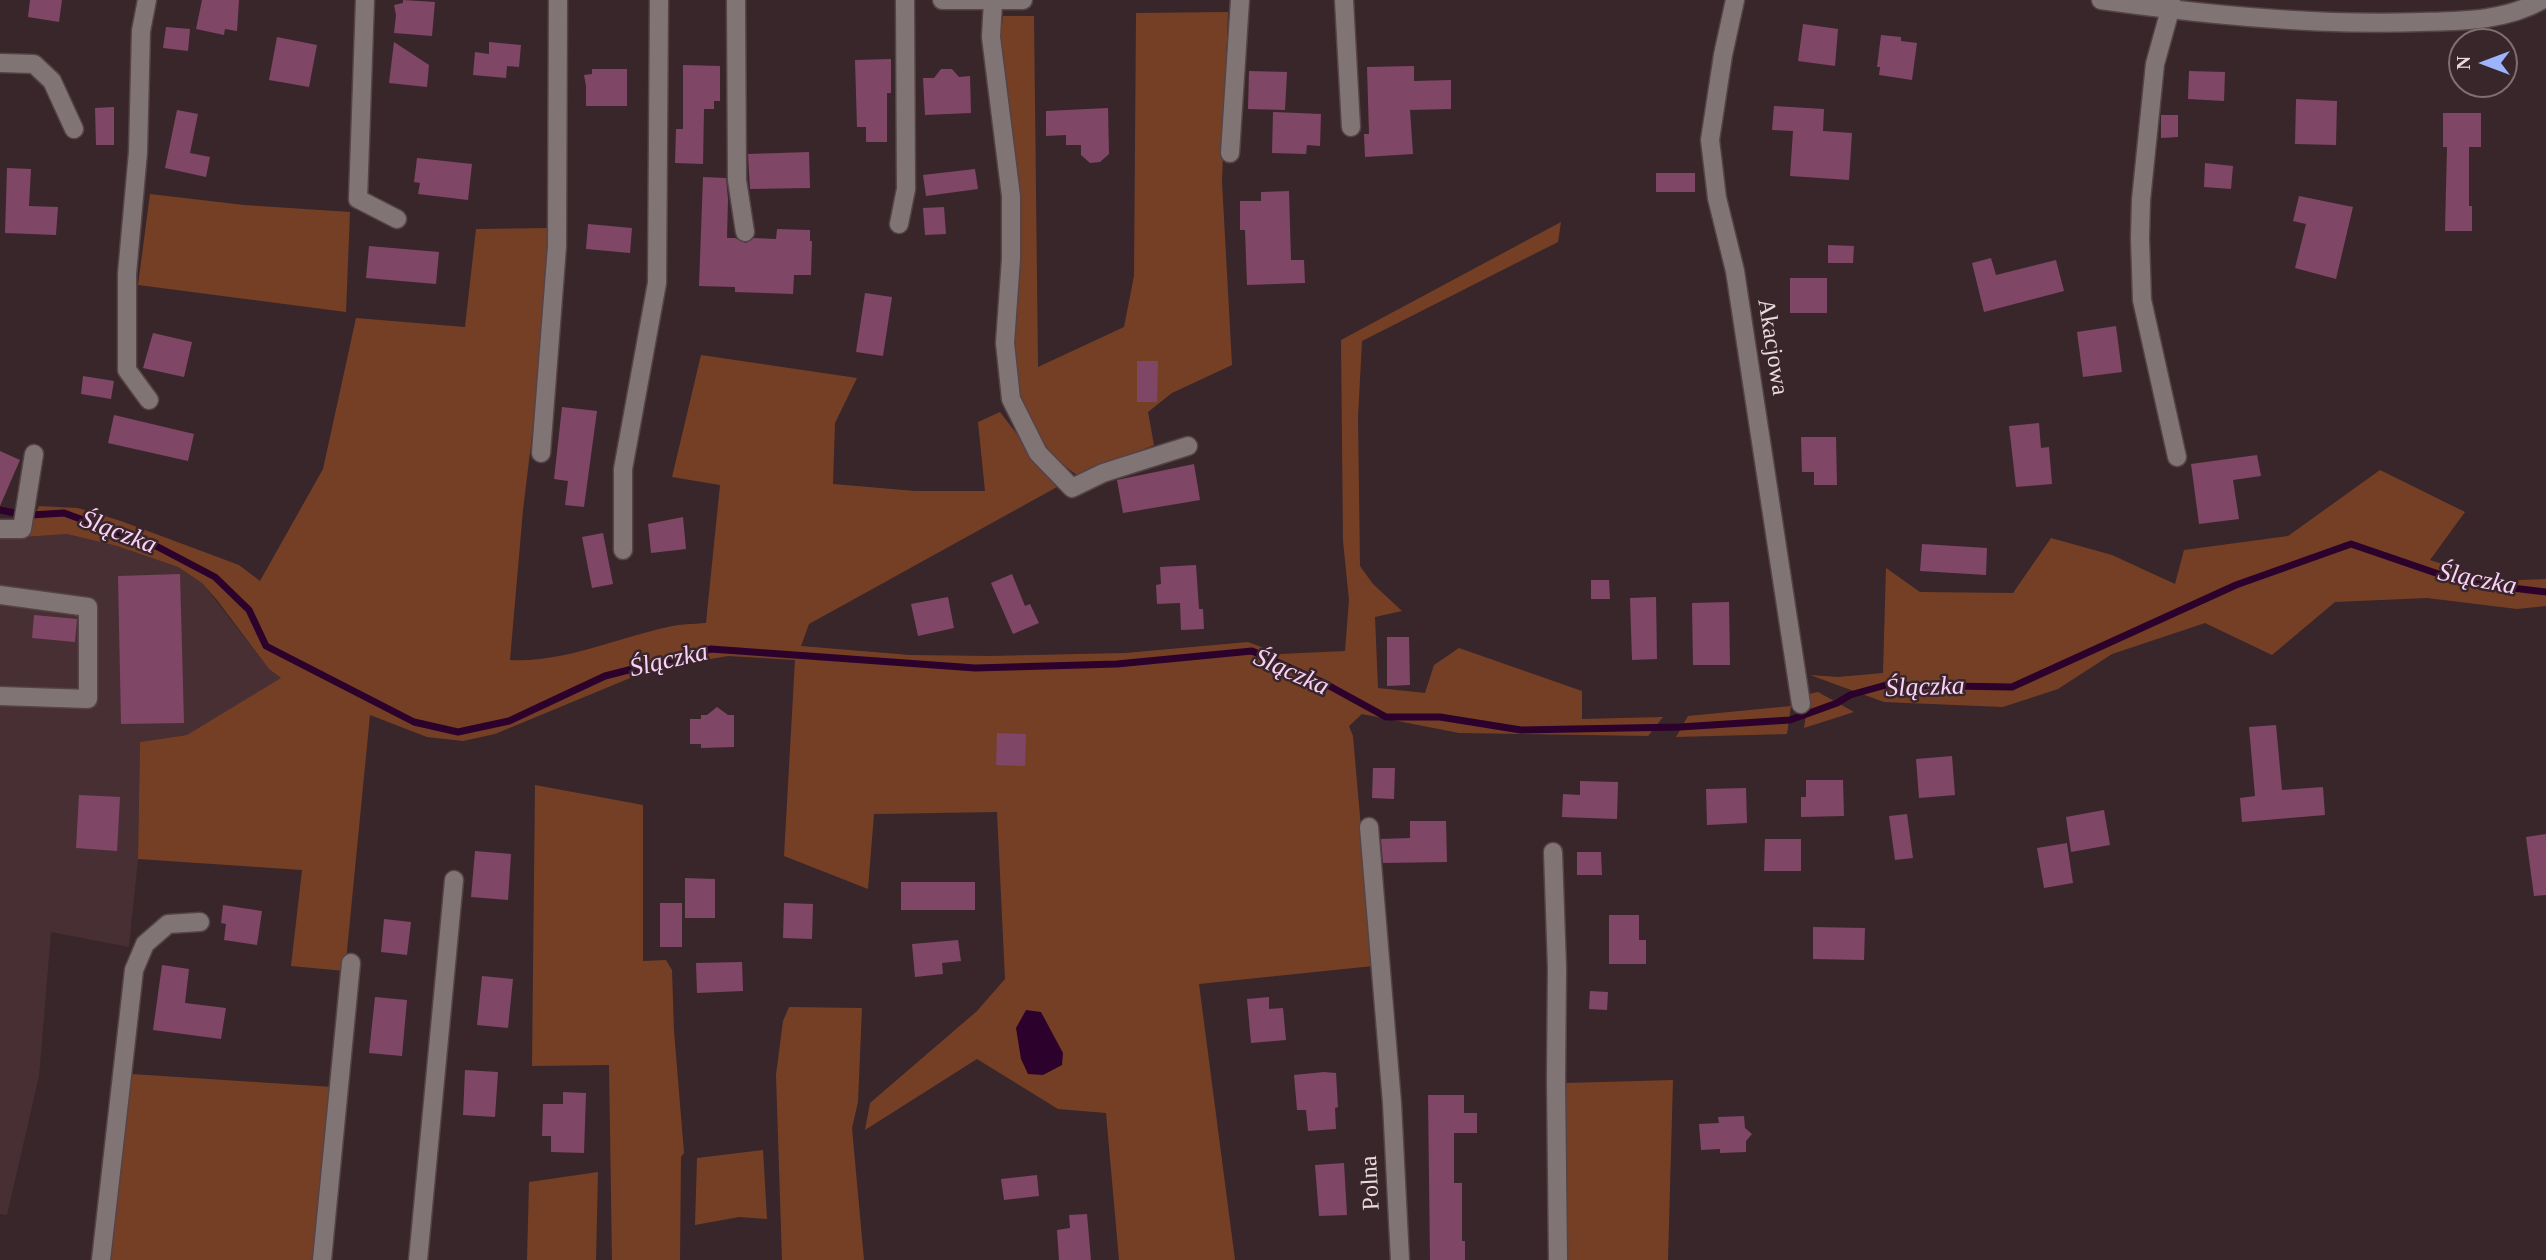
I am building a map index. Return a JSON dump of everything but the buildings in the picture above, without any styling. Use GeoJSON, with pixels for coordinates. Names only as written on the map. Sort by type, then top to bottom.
{"type":"FeatureCollection","features":[{"type":"Feature","properties":{"kind":"street"},"geometry":{"type":"LineString","coordinates":[[147,0],[141,31],[138,152],[127,274],[127,370],[149,400]]}},
{"type":"Feature","properties":{"kind":"street"},"geometry":{"type":"LineString","coordinates":[[365,0],[358,199],[397,219]]}},
{"type":"Feature","properties":{"kind":"street"},"geometry":{"type":"LineString","coordinates":[[541,453],[557,246],[558,0]]}},
{"type":"Feature","properties":{"kind":"street"},"geometry":{"type":"LineString","coordinates":[[623,550],[623,469],[657,283],[659,0]]}},
{"type":"Feature","properties":{"kind":"street"},"geometry":{"type":"LineString","coordinates":[[736,0],[737,180],[745,232]]}},
{"type":"Feature","properties":{"kind":"street"},"geometry":{"type":"LineString","coordinates":[[899,224],[906,189],[905,0]]}},
{"type":"Feature","properties":{"kind":"street"},"geometry":{"type":"LineString","coordinates":[[942,0],[1023,0]]}},
{"type":"Feature","properties":{"kind":"street"},"geometry":{"type":"LineString","coordinates":[[1230,153],[1240,0]]}},
{"type":"Feature","properties":{"kind":"street"},"geometry":{"type":"LineString","coordinates":[[1344,0],[1351,127]]}},
{"type":"Feature","properties":{"kind":"street","name":"Akacjowa"},"geometry":{"type":"LineString","coordinates":[[1734,0],[1710,141],[1717,198],[1737,284],[1801,704]]}},
{"type":"Feature","properties":{"kind":"street"},"geometry":{"type":"LineString","coordinates":[[2101,0],[2365,24],[2470,20],[2540,7]]}},
{"type":"Feature","properties":{"kind":"street"},"geometry":{"type":"LineString","coordinates":[[993,1],[991,37],[1011,196],[1011,259],[1005,342],[1011,399],[1038,453],[1072,488],[1103,472],[1188,446]]}},
{"type":"Feature","properties":{"kind":"street"},"geometry":{"type":"LineString","coordinates":[[2171,5],[2155,64],[2141,200],[2140,238],[2142,300],[2177,457]]}},
{"type":"Feature","properties":{"kind":"street"},"geometry":{"type":"LineString","coordinates":[[0,63],[34,64],[52,81],[74,129]]}},
{"type":"Feature","properties":{"kind":"street"},"geometry":{"type":"LineString","coordinates":[[0,529],[22,529],[34,454]]}},
{"type":"Feature","properties":{"kind":"street"},"geometry":{"type":"LineString","coordinates":[[0,595],[88,607],[88,699],[0,696]]}},
{"type":"Feature","properties":{"kind":"street","name":"Polna"},"geometry":{"type":"LineString","coordinates":[[1369,827],[1392,1103],[1400,1260]]}},
{"type":"Feature","properties":{"kind":"street"},"geometry":{"type":"LineString","coordinates":[[1553,852],[1557,968],[1558,1260]]}},
{"type":"Feature","properties":{"kind":"street"},"geometry":{"type":"LineString","coordinates":[[418,1260],[454,880]]}},
{"type":"Feature","properties":{"kind":"street"},"geometry":{"type":"LineString","coordinates":[[101,1260],[134,970],[145,944],[168,923],[200,922]]}},
{"type":"Feature","properties":{"kind":"street"},"geometry":{"type":"LineString","coordinates":[[322,1260],[352,963]]}},
{"type":"Feature","properties":{"kind":"shaded area"},"geometry":{"type":"Polygon","coordinates":[[[1228,12],[1222,182],[1232,365],[1172,393],[1148,412],[1154,445],[1078,476],[1053,457],[1020,405],[1013,380],[1000,41],[1003,16],[1034,16],[1038,367],[1124,327],[1134,276],[1136,13],[1228,12]]]}},
{"type":"Feature","properties":{"kind":"shaded area"},"geometry":{"type":"Polygon","coordinates":[[[150,194],[244,205],[350,212],[346,312],[138,285],[150,194]]]}},
{"type":"Feature","properties":{"kind":"shaded area"},"geometry":{"type":"Polygon","coordinates":[[[1561,222],[1558,242],[1362,341],[1358,417],[1360,566],[1373,584],[1402,611],[1375,617],[1378,688],[1425,693],[1434,665],[1459,648],[1582,691],[1582,719],[1663,717],[1648,736],[1459,733],[1362,714],[1349,726],[1353,736],[1373,966],[1199,984],[1235,1260],[1119,1260],[1106,1113],[1058,1109],[977,1059],[865,1130],[870,1103],[977,1011],[1005,979],[997,812],[874,814],[868,889],[784,856],[795,660],[728,656],[652,669],[495,734],[463,741],[427,737],[370,715],[345,971],[291,966],[302,870],[138,859],[140,742],[187,735],[281,678],[269,669],[202,583],[178,567],[117,546],[67,534],[24,537],[39,506],[78,508],[239,565],[260,581],[323,469],[356,318],[465,327],[476,229],[551,228],[545,329],[523,510],[510,660],[550,658],[668,627],[706,623],[720,485],[672,477],[701,355],[857,378],[835,423],[833,484],[915,491],[985,491],[978,422],[1000,412],[1057,487],[809,624],[801,646],[910,655],[989,656],[1125,653],[1248,642],[1280,654],[1345,651],[1349,600],[1343,541],[1341,340],[1561,222]]]}},
{"type":"Feature","properties":{"kind":"shaded area"},"geometry":{"type":"Polygon","coordinates":[[[2380,470],[2465,512],[2430,560],[2494,581],[2546,579],[2546,606],[2517,609],[2427,598],[2335,602],[2272,655],[2205,623],[2112,654],[2058,689],[2003,707],[1884,702],[1810,675],[1838,677],[1883,673],[1886,568],[1920,592],[2013,593],[2051,538],[2112,555],[2175,584],[2184,550],[2288,536],[2380,470]]]}},
{"type":"Feature","properties":{"kind":"shaded area"},"geometry":{"type":"Polygon","coordinates":[[[67,534],[117,546],[178,567],[202,583],[269,669],[282,679],[187,735],[140,742],[138,859],[129,947],[51,932],[39,1076],[7,1215],[0,1214],[0,539],[67,534]]]}},
{"type":"Feature","properties":{"kind":"shaded area"},"geometry":{"type":"Polygon","coordinates":[[[1818,692],[1854,712],[1804,728],[1807,707],[1805,695],[1818,692]]]}},
{"type":"Feature","properties":{"kind":"shaded area"},"geometry":{"type":"Polygon","coordinates":[[[1791,706],[1787,734],[1676,737],[1688,716],[1791,706]]]}},
{"type":"Feature","properties":{"kind":"shaded area"},"geometry":{"type":"Polygon","coordinates":[[[535,785],[643,805],[643,961],[666,960],[672,970],[684,1153],[681,1157],[680,1260],[612,1260],[609,1065],[532,1066],[535,785]]]}},
{"type":"Feature","properties":{"kind":"shaded area"},"geometry":{"type":"Polygon","coordinates":[[[789,1007],[862,1008],[858,1102],[852,1128],[864,1260],[782,1260],[776,1075],[783,1021],[789,1007]]]}},
{"type":"Feature","properties":{"kind":"shaded area"},"geometry":{"type":"Polygon","coordinates":[[[1026,1010],[1041,1012],[1063,1053],[1062,1065],[1043,1075],[1028,1074],[1021,1059],[1016,1028],[1026,1010]]]}},
{"type":"Feature","properties":{"kind":"shaded area"},"geometry":{"type":"Polygon","coordinates":[[[131,1074],[333,1087],[315,1260],[110,1260],[131,1074]]]}},
{"type":"Feature","properties":{"kind":"shaded area"},"geometry":{"type":"Polygon","coordinates":[[[1673,1080],[1668,1260],[1565,1260],[1565,1083],[1673,1080]]]}},
{"type":"Feature","properties":{"kind":"shaded area"},"geometry":{"type":"Polygon","coordinates":[[[763,1150],[767,1219],[739,1217],[695,1225],[697,1158],[763,1150]]]}},
{"type":"Feature","properties":{"kind":"shaded area"},"geometry":{"type":"Polygon","coordinates":[[[598,1172],[596,1260],[527,1260],[529,1182],[598,1172]]]}},
{"type":"Feature","properties":{"kind":"waterway","name":"Ślączka"},"geometry":{"type":"LineString","coordinates":[[0,510],[19,514]]}},
{"type":"Feature","properties":{"kind":"waterway","name":"Ślączka"},"geometry":{"type":"LineString","coordinates":[[31,515],[64,513],[158,547],[215,577],[249,610],[266,646],[414,722],[458,732],[509,721],[605,676],[711,649],[975,668],[1117,664],[1252,651],[1324,683],[1386,717],[1440,717],[1521,730],[1680,727],[1790,720],[1837,703],[1850,695],[1886,685],[2012,687],[2236,585],[2351,544],[2462,582],[2546,592]]}}]}
